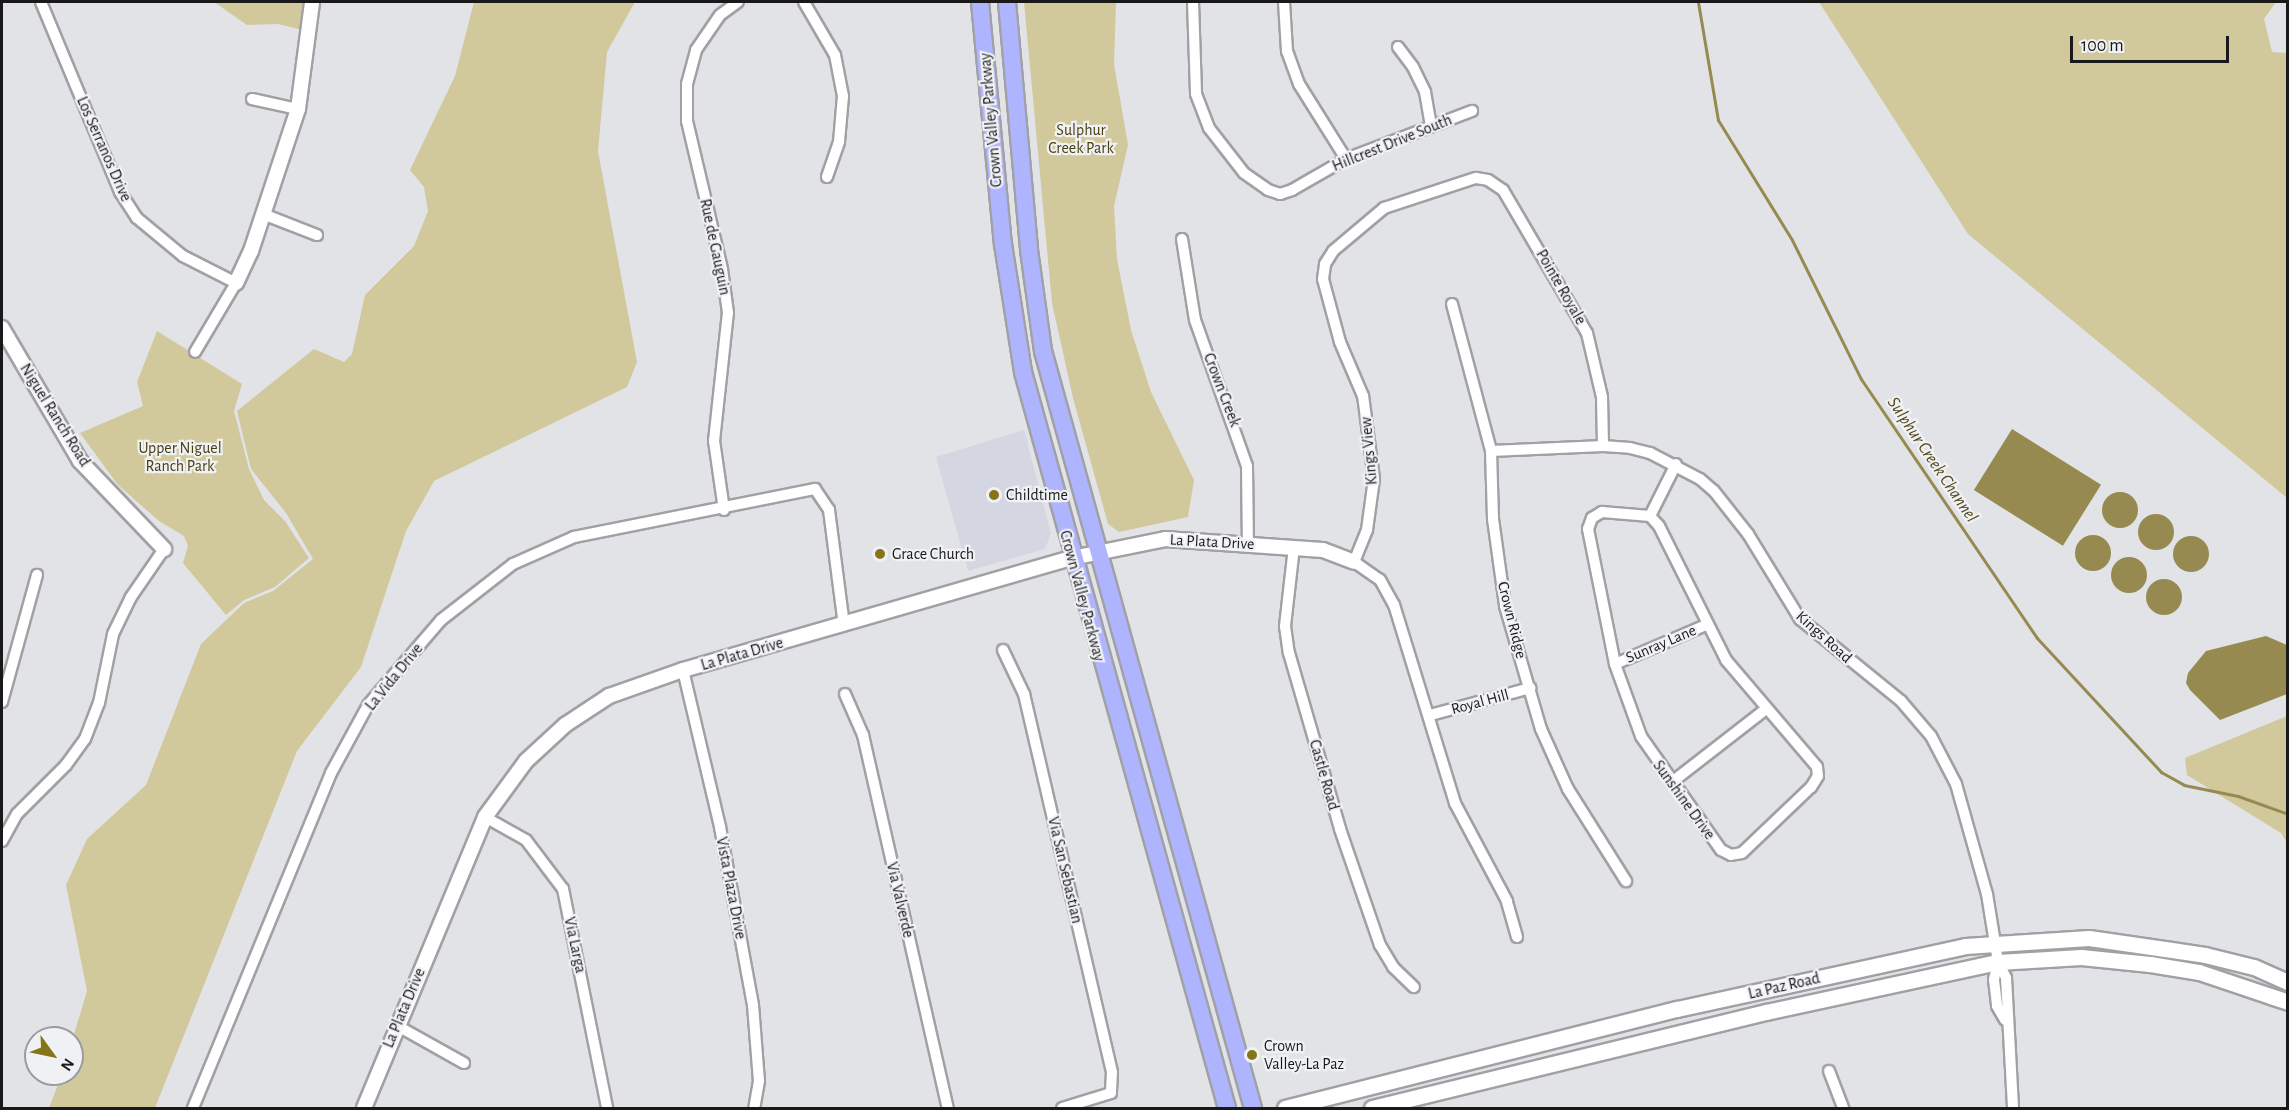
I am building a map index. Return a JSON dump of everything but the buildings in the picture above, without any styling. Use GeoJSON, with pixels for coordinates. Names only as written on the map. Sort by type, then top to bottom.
{"type":"FeatureCollection","features":[{"type":"Feature","properties":{"kind":"main road","name":"Crown Valley Parkway"},"geometry":{"type":"LineString","coordinates":[[980,2],[1011,316],[1072,558],[1227,1108]]}},
{"type":"Feature","properties":{"kind":"main road","name":"Crown Valley Parkway"},"geometry":{"type":"LineString","coordinates":[[1007,2],[1035,307],[1056,408],[1253,1108]]}},
{"type":"Feature","properties":{"kind":"main road","name":"La Paz Road"},"geometry":{"type":"LineString","coordinates":[[1285,1108],[1677,1009],[1924,953],[1995,942],[2089,938],[2184,951],[2254,968],[2288,982]]}},
{"type":"Feature","properties":{"kind":"main road","name":"La Paz Road"},"geometry":{"type":"LineString","coordinates":[[1372,1108],[1766,1012],[1998,962],[2081,957],[2118,960],[2199,972],[2238,983],[2288,1002]]}},
{"type":"Feature","properties":{"kind":"main road"},"geometry":{"type":"LineString","coordinates":[[2238,983],[2254,968]]}},
{"type":"Feature","properties":{"kind":"street","name":"Los Serranos Drive"},"geometry":{"type":"LineString","coordinates":[[45,2],[120,192],[137,218],[183,256],[236,283]]}},
{"type":"Feature","properties":{"kind":"street"},"geometry":{"type":"LineString","coordinates":[[195,352],[236,283],[263,214],[298,109],[312,2]]}},
{"type":"Feature","properties":{"kind":"street","name":"Rue de Gauguin"},"geometry":{"type":"LineString","coordinates":[[724,510],[714,441],[728,313],[722,269],[687,121],[687,84],[696,50],[720,15],[738,2]]}},
{"type":"Feature","properties":{"kind":"street"},"geometry":{"type":"LineString","coordinates":[[804,2],[835,55],[843,96],[839,142],[827,177]]}},
{"type":"Feature","properties":{"kind":"street","name":"Hillcrest Drive South"},"geometry":{"type":"LineString","coordinates":[[1193,2],[1196,94],[1209,128],[1244,173],[1280,194],[1346,159],[1472,111]]}},
{"type":"Feature","properties":{"kind":"street"},"geometry":{"type":"LineString","coordinates":[[1284,2],[1287,51],[1299,84],[1346,159]]}},
{"type":"Feature","properties":{"kind":"street"},"geometry":{"type":"LineString","coordinates":[[1398,47],[1413,67],[1425,92],[1431,125]]}},
{"type":"Feature","properties":{"kind":"street"},"geometry":{"type":"LineString","coordinates":[[252,99],[298,109]]}},
{"type":"Feature","properties":{"kind":"street","name":"Kings View"},"geometry":{"type":"LineString","coordinates":[[1354,562],[1367,530],[1374,479],[1363,396],[1340,342],[1323,279],[1325,264],[1333,251],[1374,213],[1476,178],[1488,180]]}},
{"type":"Feature","properties":{"kind":"street","name":"Pointe Royale"},"geometry":{"type":"LineString","coordinates":[[1488,180],[1503,190],[1587,333],[1602,397],[1603,446]]}},
{"type":"Feature","properties":{"kind":"street"},"geometry":{"type":"LineString","coordinates":[[263,214],[316,235]]}},
{"type":"Feature","properties":{"kind":"street","name":"Crown Creek"},"geometry":{"type":"LineString","coordinates":[[1182,239],[1195,321],[1247,466],[1248,543]]}},
{"type":"Feature","properties":{"kind":"street","name":"Crown Ridge"},"geometry":{"type":"LineString","coordinates":[[1452,304],[1491,451],[1493,519],[1505,606],[1552,759],[1626,880]]}},
{"type":"Feature","properties":{"kind":"street","name":"Niguel Ranch Road"},"geometry":{"type":"LineString","coordinates":[[2,328],[80,460],[164,549]]}},
{"type":"Feature","properties":{"kind":"street","name":"Kings Road"},"geometry":{"type":"LineString","coordinates":[[1491,451],[1603,446],[1650,453],[1676,464],[1714,491],[1748,534],[1800,619],[1901,700],[1931,736],[1956,784],[1987,894],[1998,962],[2006,978],[2008,1005],[2005,1020],[2013,1108]]}},
{"type":"Feature","properties":{"kind":"street"},"geometry":{"type":"LineString","coordinates":[[1650,516],[1676,464]]}},
{"type":"Feature","properties":{"kind":"street","name":"La Vida Drive"},"geometry":{"type":"LineString","coordinates":[[193,1108],[331,773],[368,705],[441,620],[513,564],[574,537],[724,510],[815,489],[829,510],[844,625]]}},
{"type":"Feature","properties":{"kind":"street","name":"Sunshine Drive"},"geometry":{"type":"LineString","coordinates":[[1602,512],[1650,516],[1701,607],[1706,625],[1726,660],[1817,767],[1818,776],[1787,814],[1742,853],[1731,855],[1721,850],[1641,736],[1615,663],[1588,529],[1592,518],[1602,512]]}},
{"type":"Feature","properties":{"kind":"street","name":"La Plata Drive"},"geometry":{"type":"LineString","coordinates":[[364,1108],[396,1024],[485,817],[526,760],[565,725],[609,696],[683,670],[1072,558],[1165,539],[1323,550],[1354,562]]}},
{"type":"Feature","properties":{"kind":"street","name":"Castle Road"},"geometry":{"type":"LineString","coordinates":[[1294,547],[1285,626],[1289,652],[1340,830],[1380,945],[1393,967],[1414,987]]}},
{"type":"Feature","properties":{"kind":"street"},"geometry":{"type":"LineString","coordinates":[[2,841],[17,814],[66,765],[84,740],[99,703],[113,634],[131,597],[164,549]]}},
{"type":"Feature","properties":{"kind":"street"},"geometry":{"type":"LineString","coordinates":[[1354,562],[1380,580],[1394,605],[1430,715],[1455,803],[1508,902],[1517,937]]}},
{"type":"Feature","properties":{"kind":"street"},"geometry":{"type":"LineString","coordinates":[[2,702],[37,575]]}},
{"type":"Feature","properties":{"kind":"street","name":"Sunray Lane"},"geometry":{"type":"LineString","coordinates":[[1615,663],[1706,625]]}},
{"type":"Feature","properties":{"kind":"street","name":"Via San Sebastian"},"geometry":{"type":"LineString","coordinates":[[1003,650],[1024,694],[1113,1072],[1111,1093],[1062,1108]]}},
{"type":"Feature","properties":{"kind":"street","name":"Vista Plaza Drive"},"geometry":{"type":"LineString","coordinates":[[683,670],[720,827],[753,1005],[759,1081],[754,1108]]}},
{"type":"Feature","properties":{"kind":"street","name":"Royal Hill"},"geometry":{"type":"LineString","coordinates":[[1430,715],[1530,688]]}},
{"type":"Feature","properties":{"kind":"street","name":"Via Valverde"},"geometry":{"type":"LineString","coordinates":[[844,694],[863,735],[948,1108]]}},
{"type":"Feature","properties":{"kind":"street"},"geometry":{"type":"LineString","coordinates":[[1672,782],[1766,708]]}},
{"type":"Feature","properties":{"kind":"street","name":"Via Larga"},"geometry":{"type":"LineString","coordinates":[[485,817],[526,840],[563,889],[607,1108]]}},
{"type":"Feature","properties":{"kind":"street"},"geometry":{"type":"LineString","coordinates":[[396,1024],[464,1063]]}},
{"type":"Feature","properties":{"kind":"street"},"geometry":{"type":"LineString","coordinates":[[1830,1071],[1843,1108]]}},
{"type":"Feature","properties":{"kind":"shaded area"},"geometry":{"type":"Polygon","coordinates":[[[2012,429],[2101,485],[2063,546],[1974,490],[2012,429]]]}},
{"type":"Feature","properties":{"kind":"shaded area","name":"Childtime"},"geometry":{"type":"Polygon","coordinates":[[[1024,430],[1051,533],[1045,549],[968,571],[936,457],[1024,430]]]}},
{"type":"Feature","properties":{"kind":"shaded area"},"geometry":{"type":"Polygon","coordinates":[[[2120,492],[2133,497],[2138,510],[2133,523],[2120,528],[2107,523],[2102,510],[2107,497],[2120,492]]]}},
{"type":"Feature","properties":{"kind":"shaded area"},"geometry":{"type":"Polygon","coordinates":[[[2156,514],[2169,519],[2174,532],[2169,545],[2156,550],[2143,545],[2138,532],[2143,519],[2156,514]]]}},
{"type":"Feature","properties":{"kind":"shaded area"},"geometry":{"type":"Polygon","coordinates":[[[2093,535],[2106,540],[2111,553],[2106,566],[2093,571],[2080,566],[2075,553],[2080,540],[2093,535]]]}},
{"type":"Feature","properties":{"kind":"shaded area"},"geometry":{"type":"Polygon","coordinates":[[[2191,536],[2204,541],[2209,554],[2204,567],[2191,572],[2178,567],[2173,554],[2178,541],[2191,536]]]}},
{"type":"Feature","properties":{"kind":"shaded area"},"geometry":{"type":"Polygon","coordinates":[[[2129,557],[2142,562],[2147,575],[2142,588],[2129,593],[2116,588],[2111,575],[2116,562],[2129,557]]]}},
{"type":"Feature","properties":{"kind":"shaded area"},"geometry":{"type":"Polygon","coordinates":[[[2164,579],[2177,584],[2182,597],[2177,610],[2164,615],[2151,610],[2146,597],[2151,584],[2164,579]]]}},
{"type":"Feature","properties":{"kind":"shaded area"},"geometry":{"type":"Polygon","coordinates":[[[2266,636],[2287,645],[2287,694],[2220,720],[2190,690],[2186,683],[2188,673],[2206,651],[2266,636]]]}},
{"type":"Feature","properties":{"kind":"green space"},"geometry":{"type":"Polygon","coordinates":[[[214,2],[304,2],[302,30],[278,24],[247,25],[214,2]]]}},
{"type":"Feature","properties":{"kind":"green space"},"geometry":{"type":"Polygon","coordinates":[[[474,2],[635,2],[607,52],[598,151],[637,362],[627,387],[434,481],[406,531],[361,667],[297,751],[155,1108],[49,1108],[57,1086],[84,1086],[84,1026],[76,1026],[87,991],[66,885],[87,839],[146,785],[201,644],[244,603],[273,591],[313,559],[286,513],[251,469],[237,411],[314,349],[344,362],[352,354],[365,295],[414,246],[428,211],[424,187],[410,170],[455,76],[474,2]]]}},
{"type":"Feature","properties":{"kind":"green space","name":"Sulphur Creek Park"},"geometry":{"type":"Polygon","coordinates":[[[1024,2],[1116,2],[1114,64],[1128,145],[1114,206],[1117,259],[1131,330],[1151,392],[1194,480],[1188,517],[1119,532],[1108,524],[1073,398],[1052,303],[1024,2]]]}},
{"type":"Feature","properties":{"kind":"green space"},"geometry":{"type":"Polygon","coordinates":[[[1819,2],[2276,2],[2264,19],[2272,52],[2288,53],[2287,498],[1968,234],[1819,2]]]}},
{"type":"Feature","properties":{"kind":"green space","name":"Upper Niguel Ranch Park"},"geometry":{"type":"Polygon","coordinates":[[[157,331],[242,384],[234,411],[249,469],[264,500],[285,521],[309,558],[275,587],[244,600],[226,615],[183,563],[188,546],[184,536],[159,521],[118,485],[80,433],[143,406],[137,382],[157,331]]]}},
{"type":"Feature","properties":{"kind":"green space"},"geometry":{"type":"Polygon","coordinates":[[[2287,716],[2287,843],[2281,833],[2187,775],[2185,758],[2287,716]]]}},
{"type":"Feature","properties":{"kind":"waterway","name":"Sulphur Creek Channel"},"geometry":{"type":"LineString","coordinates":[[1698,2],[1718,120],[1792,240],[1861,379],[2037,638],[2161,772],[2184,785],[2238,796],[2288,814]]}},
{"type":"Feature","properties":{"kind":"place","name":"Childtime"},"geometry":{"type":"Point","coordinates":[994,495]}},
{"type":"Feature","properties":{"kind":"place","name":"Grace Church"},"geometry":{"type":"Point","coordinates":[880,554]}},
{"type":"Feature","properties":{"kind":"place","name":"Crown Valley-La Paz"},"geometry":{"type":"Point","coordinates":[1252,1055]}}]}
